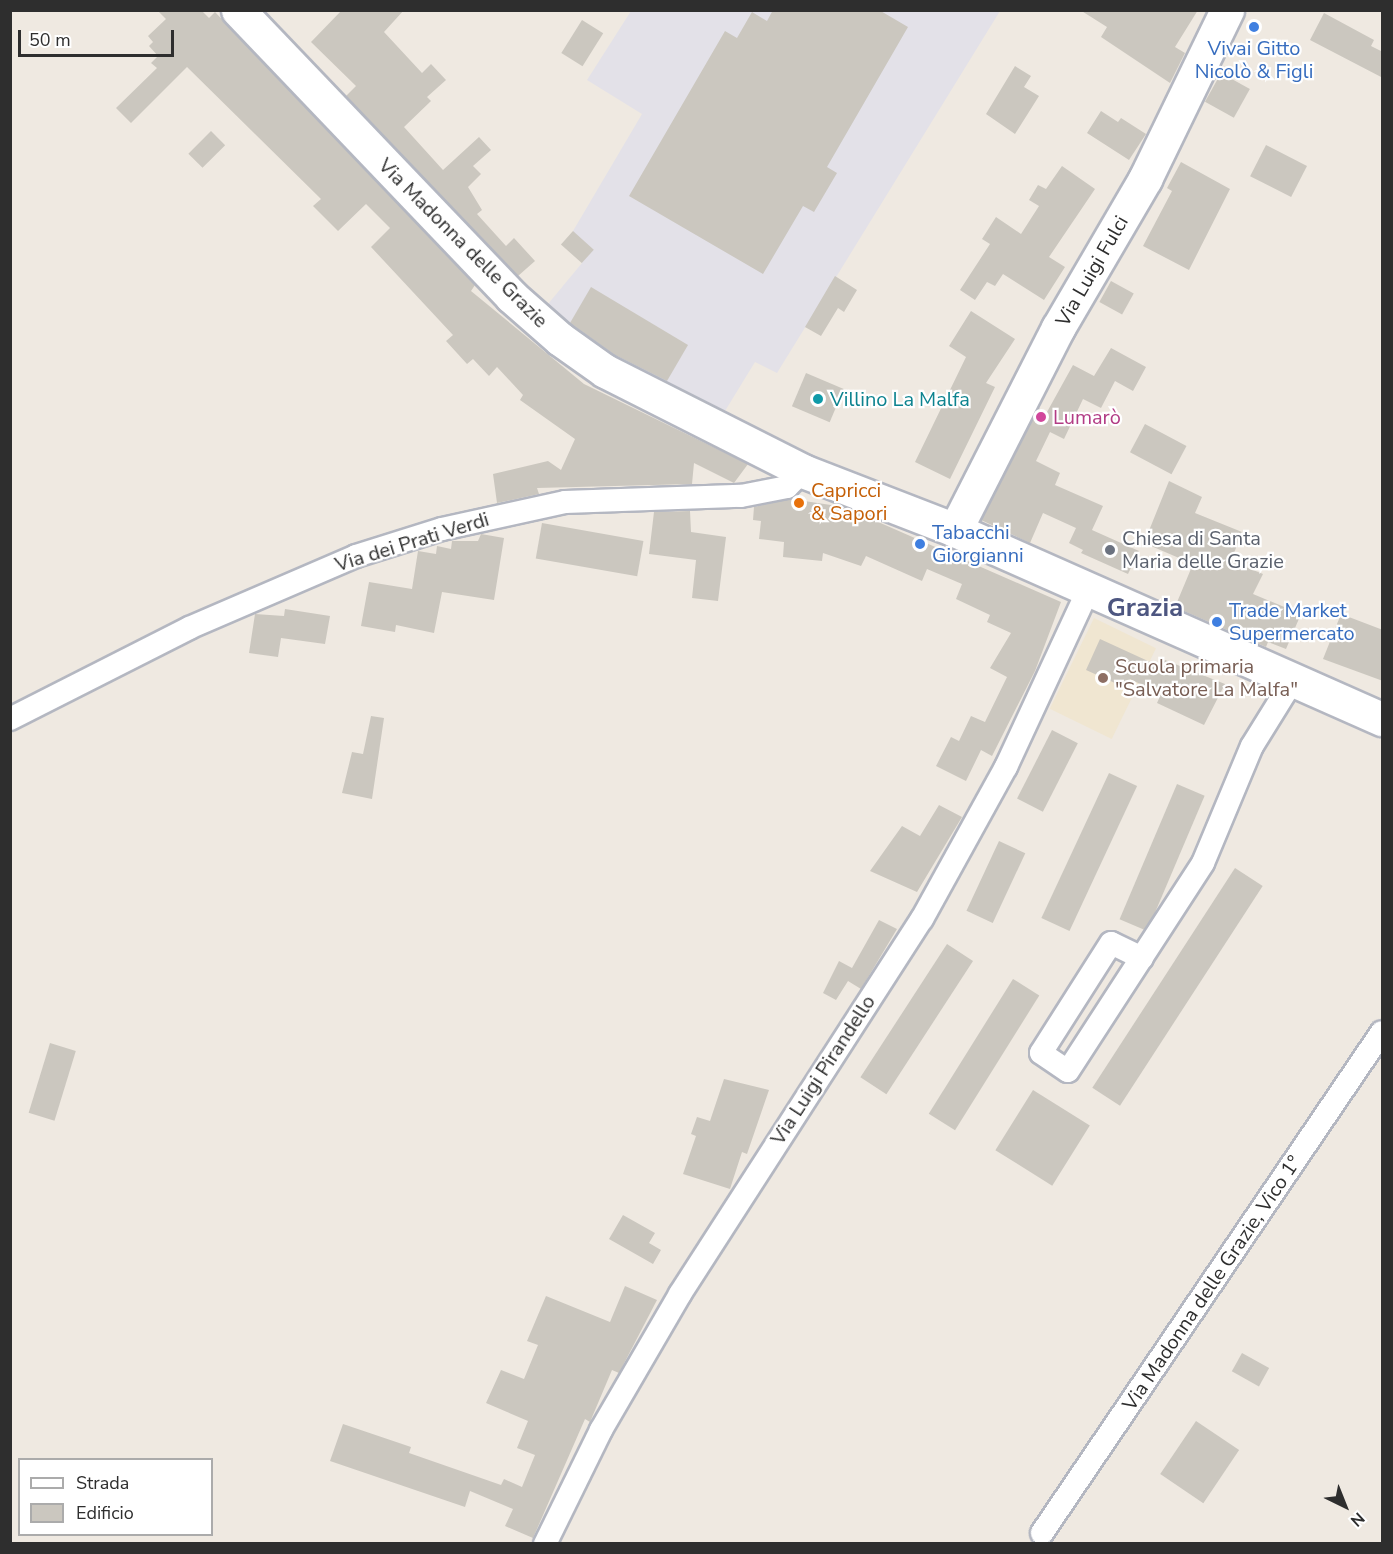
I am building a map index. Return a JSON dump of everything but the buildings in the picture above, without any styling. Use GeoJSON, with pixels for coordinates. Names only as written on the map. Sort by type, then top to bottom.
{"type":"FeatureCollection","features":[{"type":"Feature","properties":{"kind":"main road","name":"Via Madonna delle Grazie"},"geometry":{"type":"LineString","coordinates":[[238,10],[511,296],[560,339],[653,398],[803,471],[955,530],[1383,719]]}},
{"type":"Feature","properties":{"kind":"main road","name":"Via Luigi Fulci"},"geometry":{"type":"LineString","coordinates":[[955,530],[1058,328],[1145,179],[1227,10]]}},
{"type":"Feature","properties":{"kind":"street","name":"Via dei Prati Verdi"},"geometry":{"type":"LineString","coordinates":[[10,719],[189,628],[356,556],[442,529],[565,502],[741,496],[787,487],[803,471]]}},
{"type":"Feature","properties":{"kind":"street","name":"Via Luigi Pirandello"},"geometry":{"type":"LineString","coordinates":[[545,1544],[601,1430],[680,1294],[922,919],[1006,767],[1088,590]]}},
{"type":"Feature","properties":{"kind":"street"},"geometry":{"type":"LineString","coordinates":[[1142,958],[1112,943],[1041,1053],[1068,1071],[1142,958],[1203,863],[1252,746],[1293,680]]}},
{"type":"Feature","properties":{"kind":"street","name":"Via Madonna delle Grazie, Vico 1°"},"geometry":{"type":"LineString","coordinates":[[1042,1533],[1383,1032]]}},
{"type":"Feature","properties":{"kind":"shaded area"},"geometry":{"type":"Polygon","coordinates":[[[631,11],[1000,11],[777,373],[755,362],[725,411],[714,413],[566,330],[543,310],[582,263],[573,231],[642,114],[587,80],[631,11]]]}},
{"type":"Feature","properties":{"kind":"shaded area","name":"Scuola primaria \"Salvatore La Malfa\""},"geometry":{"type":"Polygon","coordinates":[[[1094,618],[1156,648],[1112,739],[1050,709],[1094,618]]]}},
{"type":"Feature","properties":{"kind":"place","name":"Vivai Gitto Nicolò & Figli"},"geometry":{"type":"Point","coordinates":[1254,27]}},
{"type":"Feature","properties":{"kind":"place","name":"Villino La Malfa"},"geometry":{"type":"Point","coordinates":[818,399]}},
{"type":"Feature","properties":{"kind":"place","name":"Lumarò"},"geometry":{"type":"Point","coordinates":[1041,417]}},
{"type":"Feature","properties":{"kind":"place","name":"Capricci & Sapori"},"geometry":{"type":"Point","coordinates":[799,503]}},
{"type":"Feature","properties":{"kind":"place","name":"Tabacchi Giorgianni"},"geometry":{"type":"Point","coordinates":[920,544]}},
{"type":"Feature","properties":{"kind":"place","name":"Chiesa di Santa Maria delle Grazie"},"geometry":{"type":"Point","coordinates":[1110,550]}},
{"type":"Feature","properties":{"kind":"place","name":"Trade Market Supermercato"},"geometry":{"type":"Point","coordinates":[1217,622]}},
{"type":"Feature","properties":{"kind":"place","name":"Scuola primaria \"Salvatore La Malfa\""},"geometry":{"type":"Point","coordinates":[1103,678]}},
{"type":"Feature","properties":{"kind":"district","name":"Grazia"},"geometry":{"type":"Point","coordinates":[1145,608]}}]}
